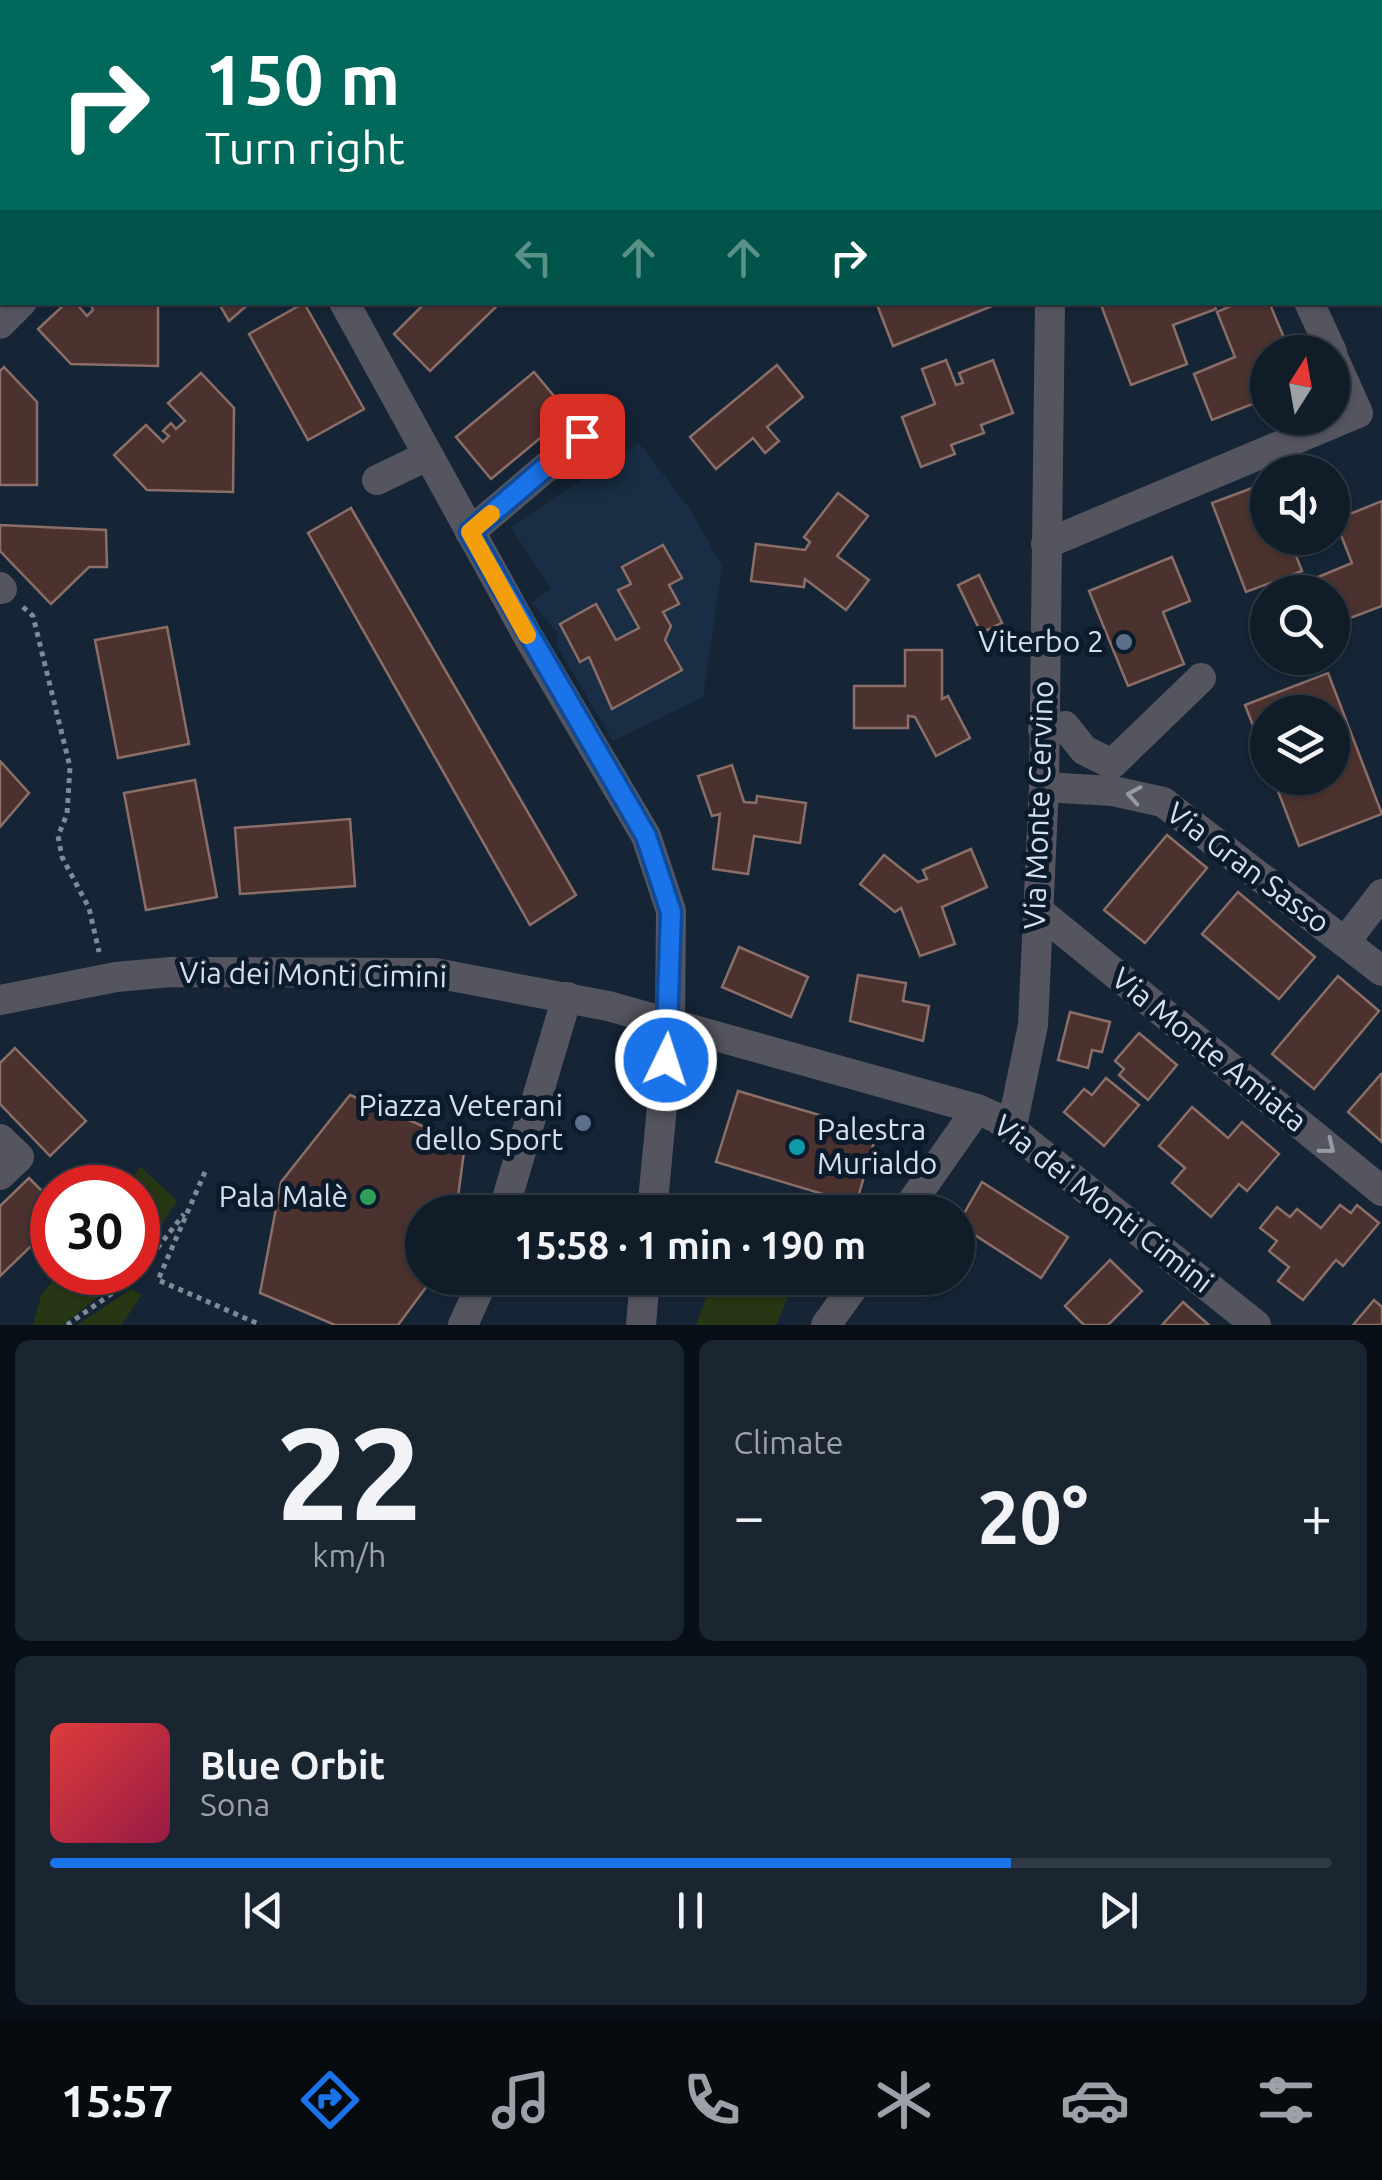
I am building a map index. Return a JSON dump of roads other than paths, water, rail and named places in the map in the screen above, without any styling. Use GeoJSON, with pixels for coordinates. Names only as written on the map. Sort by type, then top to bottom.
{"type":"FeatureCollection","features":[{"type":"Feature","properties":{"kind":"street"},"geometry":{"type":"LineString","coordinates":[[0,324],[19,305]]}},
{"type":"Feature","properties":{"kind":"street"},"geometry":{"type":"LineString","coordinates":[[346,305],[470,532],[646,836],[671,912],[670,1022],[654,1195]]}},
{"type":"Feature","properties":{"kind":"street","name":"Via Monte Cervino"},"geometry":{"type":"LineString","coordinates":[[1012,1126],[1033,1025],[1044,787],[1050,305]]}},
{"type":"Feature","properties":{"kind":"street"},"geometry":{"type":"LineString","coordinates":[[1311,305],[1324,335]]}},
{"type":"Feature","properties":{"kind":"street"},"geometry":{"type":"LineString","coordinates":[[1350,395],[1358,413],[1350,416]]}},
{"type":"Feature","properties":{"kind":"street"},"geometry":{"type":"LineString","coordinates":[[1046,544],[1306,435]]}},
{"type":"Feature","properties":{"kind":"street"},"geometry":{"type":"LineString","coordinates":[[470,532],[582,436]]}},
{"type":"Feature","properties":{"kind":"street"},"geometry":{"type":"LineString","coordinates":[[376,480],[428,456]]}},
{"type":"Feature","properties":{"kind":"street"},"geometry":{"type":"LineString","coordinates":[[1043,729],[1065,726],[1084,750],[1112,764],[1201,678]]}},
{"type":"Feature","properties":{"kind":"street","name":"Via Gran Sasso"},"geometry":{"type":"LineString","coordinates":[[1044,787],[1112,791],[1163,802],[1382,972]]}},
{"type":"Feature","properties":{"kind":"street"},"geometry":{"type":"LineString","coordinates":[[1345,942],[1382,894]]}},
{"type":"Feature","properties":{"kind":"street","name":"Via Monte Amiata"},"geometry":{"type":"LineString","coordinates":[[1036,908],[1382,1191]]}},
{"type":"Feature","properties":{"kind":"street","name":"Via dei Monti Cimini"},"geometry":{"type":"LineString","coordinates":[[0,1000],[105,979],[216,971],[435,973],[567,997],[670,1022],[978,1108],[1012,1126],[1256,1325]]}},
{"type":"Feature","properties":{"kind":"street"},"geometry":{"type":"LineString","coordinates":[[508,1195],[567,997]]}},
{"type":"Feature","properties":{"kind":"street"},"geometry":{"type":"LineString","coordinates":[[917,1195],[978,1108]]}},
{"type":"Feature","properties":{"kind":"street"},"geometry":{"type":"LineString","coordinates":[[0,1139],[18,1158],[0,1175]]}},
{"type":"Feature","properties":{"kind":"street"},"geometry":{"type":"LineString","coordinates":[[463,1325],[476,1295]]}},
{"type":"Feature","properties":{"kind":"street"},"geometry":{"type":"LineString","coordinates":[[641,1325],[644,1295]]}},
{"type":"Feature","properties":{"kind":"street"},"geometry":{"type":"LineString","coordinates":[[826,1325],[848,1295]]}},
{"type":"Feature","properties":{"kind":"place","name":"Viterbo 2"},"geometry":{"type":"Point","coordinates":[1124,642]}},
{"type":"Feature","properties":{"kind":"place","name":"Piazza Veterani dello Sport"},"geometry":{"type":"Point","coordinates":[583,1123]}},
{"type":"Feature","properties":{"kind":"place","name":"Palestra Murialdo"},"geometry":{"type":"Point","coordinates":[797,1147]}},
{"type":"Feature","properties":{"kind":"place","name":"Pala Malè"},"geometry":{"type":"Point","coordinates":[368,1197]}}]}
